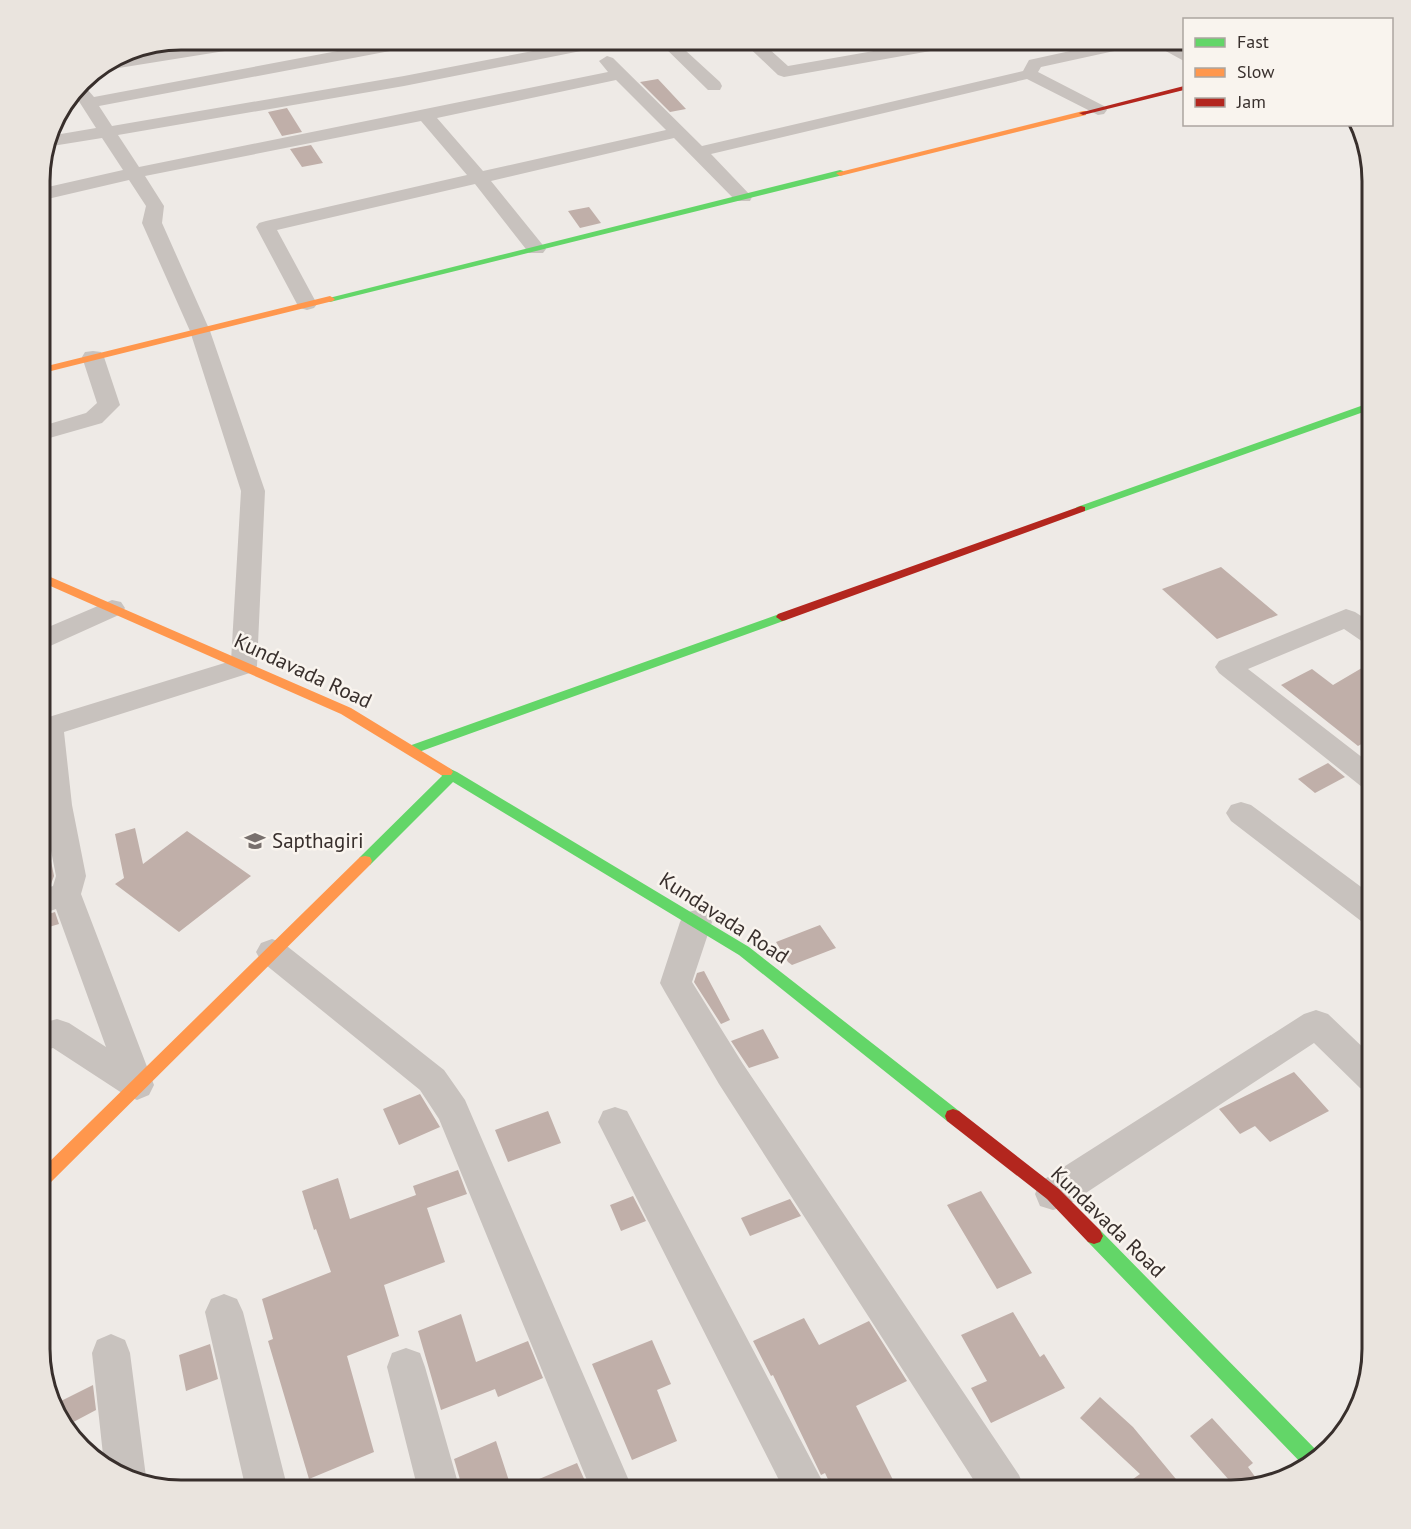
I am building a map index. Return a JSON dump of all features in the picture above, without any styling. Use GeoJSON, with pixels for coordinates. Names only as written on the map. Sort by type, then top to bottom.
{"type":"FeatureCollection","features":[{"type":"Feature","properties":{"kind":"street"},"geometry":{"type":"LineString","coordinates":[[124,62],[199,50]]}},
{"type":"Feature","properties":{"kind":"street"},"geometry":{"type":"LineString","coordinates":[[50,726],[244,666],[253,491],[200,331],[152,223],[155,206],[84,95],[360,50]]}},
{"type":"Feature","properties":{"kind":"street"},"geometry":{"type":"LineString","coordinates":[[56,141],[404,81],[549,50]]}},
{"type":"Feature","properties":{"kind":"street"},"geometry":{"type":"LineString","coordinates":[[595,50],[743,197]]}},
{"type":"Feature","properties":{"kind":"street"},"geometry":{"type":"LineString","coordinates":[[676,50],[714,86]]}},
{"type":"Feature","properties":{"kind":"street"},"geometry":{"type":"LineString","coordinates":[[762,50],[784,72],[908,50]]}},
{"type":"Feature","properties":{"kind":"street"},"geometry":{"type":"LineString","coordinates":[[1029,74],[1035,63],[1097,50]]}},
{"type":"Feature","properties":{"kind":"street"},"geometry":{"type":"LineString","coordinates":[[50,192],[134,173],[555,89],[619,74]]}},
{"type":"Feature","properties":{"kind":"street"},"geometry":{"type":"LineString","coordinates":[[698,152],[1029,74],[1098,110]]}},
{"type":"Feature","properties":{"kind":"street"},"geometry":{"type":"LineString","coordinates":[[50,368],[1183,89]]}},
{"type":"Feature","properties":{"kind":"street"},"geometry":{"type":"LineString","coordinates":[[425,115],[536,249]]}},
{"type":"Feature","properties":{"kind":"street"},"geometry":{"type":"LineString","coordinates":[[308,304],[266,227],[678,132]]}},
{"type":"Feature","properties":{"kind":"street"},"geometry":{"type":"LineString","coordinates":[[50,431],[94,418],[109,405],[93,357]]}},
{"type":"Feature","properties":{"kind":"street"},"geometry":{"type":"LineString","coordinates":[[411,750],[1362,409]]}},
{"type":"Feature","properties":{"kind":"street","name":"Kundavada Road"},"geometry":{"type":"LineString","coordinates":[[50,581],[346,711],[744,951],[1053,1194],[1307,1454]]}},
{"type":"Feature","properties":{"kind":"street"},"geometry":{"type":"LineString","coordinates":[[50,637],[112,608]]}},
{"type":"Feature","properties":{"kind":"street"},"geometry":{"type":"LineString","coordinates":[[1362,611],[1228,667],[1362,772]]}},
{"type":"Feature","properties":{"kind":"street"},"geometry":{"type":"LineString","coordinates":[[1346,618],[1362,629]]}},
{"type":"Feature","properties":{"kind":"street"},"geometry":{"type":"LineString","coordinates":[[50,1172],[452,775]]}},
{"type":"Feature","properties":{"kind":"street"},"geometry":{"type":"LineString","coordinates":[[50,813],[71,876],[53,898],[137,1084]]}},
{"type":"Feature","properties":{"kind":"street"},"geometry":{"type":"LineString","coordinates":[[1241,813],[1362,904]]}},
{"type":"Feature","properties":{"kind":"street"},"geometry":{"type":"LineString","coordinates":[[696,922],[676,983],[731,1074],[997,1480]]}},
{"type":"Feature","properties":{"kind":"street"},"geometry":{"type":"LineString","coordinates":[[272,952],[432,1080],[453,1111],[608,1480]]}},
{"type":"Feature","properties":{"kind":"street"},"geometry":{"type":"LineString","coordinates":[[1053,1194],[1316,1024],[1362,1068]]}},
{"type":"Feature","properties":{"kind":"street"},"geometry":{"type":"LineString","coordinates":[[50,1035],[57,1033],[137,1084]]}},
{"type":"Feature","properties":{"kind":"street"},"geometry":{"type":"LineString","coordinates":[[615,1122],[801,1480]]}},
{"type":"Feature","properties":{"kind":"street"},"geometry":{"type":"LineString","coordinates":[[224,1312],[265,1480]]}},
{"type":"Feature","properties":{"kind":"street"},"geometry":{"type":"LineString","coordinates":[[111,1353],[125,1467]]}},
{"type":"Feature","properties":{"kind":"street"},"geometry":{"type":"LineString","coordinates":[[406,1367],[436,1480]]}},
{"type":"Feature","properties":{"kind":"building"},"geometry":{"type":"Polygon","coordinates":[[[658,79],[686,109],[670,112],[640,82],[658,79]]]}},
{"type":"Feature","properties":{"kind":"building"},"geometry":{"type":"Polygon","coordinates":[[[287,108],[302,132],[282,136],[268,112],[287,108]]]}},
{"type":"Feature","properties":{"kind":"building"},"geometry":{"type":"Polygon","coordinates":[[[311,145],[323,163],[302,167],[290,149],[311,145]]]}},
{"type":"Feature","properties":{"kind":"building"},"geometry":{"type":"Polygon","coordinates":[[[589,207],[601,223],[580,228],[568,211],[589,207]]]}},
{"type":"Feature","properties":{"kind":"building"},"geometry":{"type":"Polygon","coordinates":[[[1221,567],[1278,615],[1217,639],[1162,589],[1221,567]]]}},
{"type":"Feature","properties":{"kind":"building"},"geometry":{"type":"Polygon","coordinates":[[[1362,668],[1362,744],[1358,746],[1281,685],[1312,669],[1333,685],[1362,668]]]}},
{"type":"Feature","properties":{"kind":"building"},"geometry":{"type":"Polygon","coordinates":[[[1328,763],[1345,777],[1315,793],[1298,779],[1328,763]]]}},
{"type":"Feature","properties":{"kind":"building"},"geometry":{"type":"Polygon","coordinates":[[[135,828],[143,864],[187,831],[251,876],[179,932],[115,884],[124,878],[115,834],[135,828]]]}},
{"type":"Feature","properties":{"kind":"building"},"geometry":{"type":"Polygon","coordinates":[[[50,856],[54,876],[50,884],[50,856]]]}},
{"type":"Feature","properties":{"kind":"building"},"geometry":{"type":"Polygon","coordinates":[[[55,912],[59,924],[50,927],[50,914],[55,912]]]}},
{"type":"Feature","properties":{"kind":"building"},"geometry":{"type":"Polygon","coordinates":[[[820,925],[836,948],[792,965],[788,962],[776,942],[820,925]]]}},
{"type":"Feature","properties":{"kind":"building"},"geometry":{"type":"Polygon","coordinates":[[[704,971],[730,1020],[721,1024],[694,982],[697,973],[704,971]]]}},
{"type":"Feature","properties":{"kind":"building"},"geometry":{"type":"Polygon","coordinates":[[[763,1029],[779,1058],[749,1068],[731,1041],[763,1029]]]}},
{"type":"Feature","properties":{"kind":"building"},"geometry":{"type":"Polygon","coordinates":[[[1294,1072],[1329,1111],[1270,1142],[1255,1126],[1240,1134],[1219,1109],[1294,1072]]]}},
{"type":"Feature","properties":{"kind":"building"},"geometry":{"type":"Polygon","coordinates":[[[420,1094],[440,1127],[399,1145],[383,1109],[420,1094]]]}},
{"type":"Feature","properties":{"kind":"building"},"geometry":{"type":"Polygon","coordinates":[[[548,1111],[561,1143],[508,1162],[495,1130],[548,1111]]]}},
{"type":"Feature","properties":{"kind":"building"},"geometry":{"type":"Polygon","coordinates":[[[458,1170],[467,1194],[427,1208],[445,1262],[384,1285],[399,1336],[347,1356],[374,1452],[309,1479],[268,1341],[273,1339],[262,1299],[331,1272],[316,1229],[314,1230],[302,1191],[338,1178],[350,1219],[416,1195],[413,1186],[458,1170]]]}},
{"type":"Feature","properties":{"kind":"building"},"geometry":{"type":"Polygon","coordinates":[[[981,1191],[1032,1273],[997,1289],[947,1205],[981,1191]]]}},
{"type":"Feature","properties":{"kind":"building"},"geometry":{"type":"Polygon","coordinates":[[[633,1196],[646,1221],[621,1231],[610,1205],[633,1196]]]}},
{"type":"Feature","properties":{"kind":"building"},"geometry":{"type":"Polygon","coordinates":[[[790,1199],[801,1216],[750,1236],[741,1218],[790,1199]]]}},
{"type":"Feature","properties":{"kind":"building"},"geometry":{"type":"Polygon","coordinates":[[[1013,1312],[1040,1357],[1044,1354],[1065,1388],[991,1423],[971,1388],[987,1381],[961,1335],[1013,1312]]]}},
{"type":"Feature","properties":{"kind":"building"},"geometry":{"type":"Polygon","coordinates":[[[461,1314],[476,1362],[528,1341],[543,1378],[498,1397],[495,1389],[441,1410],[418,1331],[461,1314]]]}},
{"type":"Feature","properties":{"kind":"building"},"geometry":{"type":"Polygon","coordinates":[[[804,1318],[819,1345],[869,1321],[907,1381],[856,1406],[893,1480],[828,1480],[825,1473],[821,1475],[773,1375],[771,1376],[753,1341],[804,1318]]]}},
{"type":"Feature","properties":{"kind":"building"},"geometry":{"type":"Polygon","coordinates":[[[652,1340],[671,1384],[657,1390],[677,1441],[632,1460],[592,1364],[652,1340]]]}},
{"type":"Feature","properties":{"kind":"building"},"geometry":{"type":"Polygon","coordinates":[[[210,1344],[218,1379],[186,1391],[179,1355],[210,1344]]]}},
{"type":"Feature","properties":{"kind":"building"},"geometry":{"type":"Polygon","coordinates":[[[93,1385],[96,1410],[73,1422],[61,1401],[93,1385]]]}},
{"type":"Feature","properties":{"kind":"building"},"geometry":{"type":"Polygon","coordinates":[[[1100,1397],[1133,1427],[1177,1480],[1132,1480],[1140,1474],[1080,1418],[1100,1397]]]}},
{"type":"Feature","properties":{"kind":"building"},"geometry":{"type":"Polygon","coordinates":[[[1212,1418],[1253,1463],[1248,1467],[1255,1477],[1229,1480],[1190,1436],[1212,1418]]]}},
{"type":"Feature","properties":{"kind":"building"},"geometry":{"type":"Polygon","coordinates":[[[496,1441],[509,1480],[460,1480],[454,1459],[496,1441]]]}},
{"type":"Feature","properties":{"kind":"building"},"geometry":{"type":"Polygon","coordinates":[[[577,1463],[585,1480],[537,1480],[577,1463]]]}},
{"type":"Feature","properties":{"kind":"traffic: fast"},"geometry":{"type":"LineString","coordinates":[[330,299],[840,173]]}},
{"type":"Feature","properties":{"kind":"traffic: fast"},"geometry":{"type":"LineString","coordinates":[[1081,509],[1362,409]]}},
{"type":"Feature","properties":{"kind":"traffic: fast"},"geometry":{"type":"LineString","coordinates":[[411,750],[782,617]]}},
{"type":"Feature","properties":{"kind":"traffic: fast"},"geometry":{"type":"LineString","coordinates":[[446,772],[744,951],[953,1116]]}},
{"type":"Feature","properties":{"kind":"traffic: fast"},"geometry":{"type":"LineString","coordinates":[[365,861],[452,775]]}},
{"type":"Feature","properties":{"kind":"traffic: fast"},"geometry":{"type":"LineString","coordinates":[[1094,1236],[1307,1454]]}},
{"type":"Feature","properties":{"kind":"traffic: slow"},"geometry":{"type":"LineString","coordinates":[[840,173],[1083,113]]}},
{"type":"Feature","properties":{"kind":"traffic: slow"},"geometry":{"type":"LineString","coordinates":[[50,368],[330,299]]}},
{"type":"Feature","properties":{"kind":"traffic: slow"},"geometry":{"type":"LineString","coordinates":[[50,581],[346,711],[446,772]]}},
{"type":"Feature","properties":{"kind":"traffic: slow"},"geometry":{"type":"LineString","coordinates":[[50,1172],[365,861]]}},
{"type":"Feature","properties":{"kind":"traffic: jam"},"geometry":{"type":"LineString","coordinates":[[1083,113],[1183,88]]}},
{"type":"Feature","properties":{"kind":"traffic: jam"},"geometry":{"type":"LineString","coordinates":[[782,617],[1081,509]]}},
{"type":"Feature","properties":{"kind":"traffic: jam"},"geometry":{"type":"LineString","coordinates":[[953,1116],[1053,1194],[1094,1236]]}},
{"type":"Feature","properties":{"kind":"place","name":"Sapthagiri"},"geometry":{"type":"Point","coordinates":[255,841]}}]}
